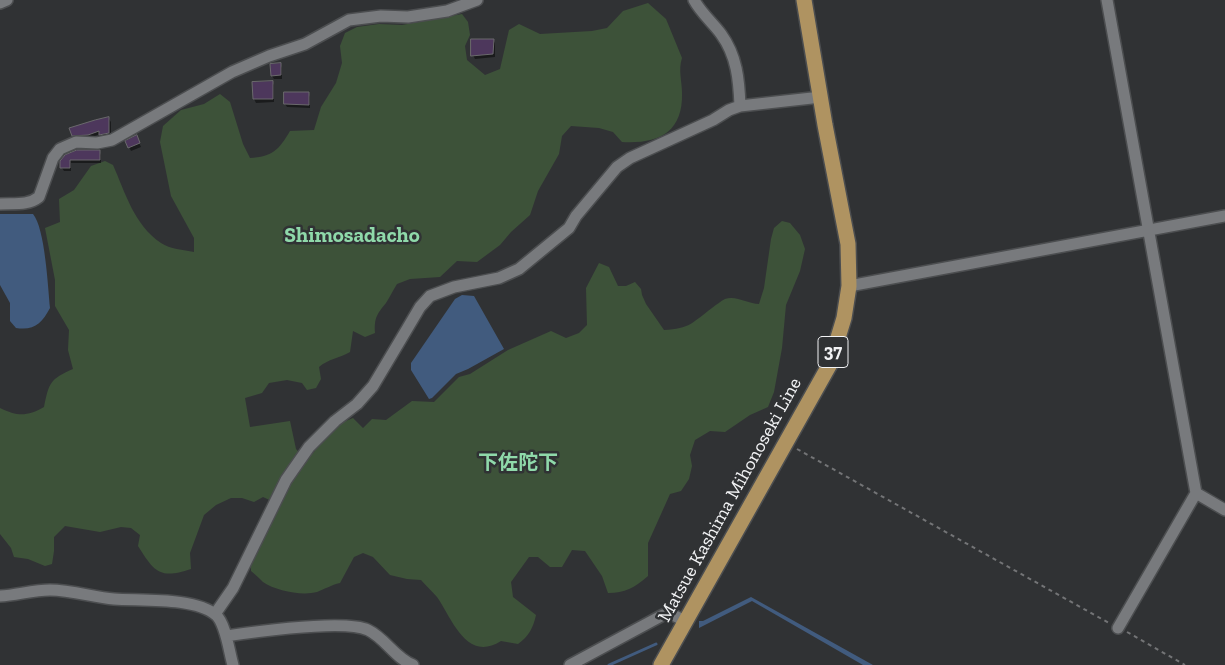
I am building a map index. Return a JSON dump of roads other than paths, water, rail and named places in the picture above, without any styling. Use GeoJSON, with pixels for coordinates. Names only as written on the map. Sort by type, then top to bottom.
{"type":"FeatureCollection","features":[{"type":"Feature","properties":{"kind":"main road","name":"Matsue Kashima Mihonoseki Line"},"geometry":{"type":"LineString","coordinates":[[661,665],[830,364],[844,318],[849,286],[848,244],[804,0]]}},
{"type":"Feature","properties":{"kind":"street"},"geometry":{"type":"LineString","coordinates":[[0,3],[7,0]]}},
{"type":"Feature","properties":{"kind":"street"},"geometry":{"type":"LineString","coordinates":[[0,204],[27,203],[39,197],[53,158],[60,150],[76,142],[97,143],[112,140],[232,72],[269,56],[305,44],[349,20],[381,16],[408,17],[447,11],[477,0]]}},
{"type":"Feature","properties":{"kind":"street"},"geometry":{"type":"LineString","coordinates":[[694,0],[722,35],[732,53],[738,76],[740,106]]}},
{"type":"Feature","properties":{"kind":"street"},"geometry":{"type":"LineString","coordinates":[[1107,0],[1196,493],[1118,628]]}},
{"type":"Feature","properties":{"kind":"street"},"geometry":{"type":"LineString","coordinates":[[215,614],[233,588],[286,480],[308,447],[334,421],[357,404],[374,386],[420,307],[430,296],[454,287],[499,278],[519,269],[569,228],[576,216],[617,167],[630,158],[740,106],[821,97]]}},
{"type":"Feature","properties":{"kind":"street"},"geometry":{"type":"LineString","coordinates":[[849,286],[1225,216]]}},
{"type":"Feature","properties":{"kind":"street"},"geometry":{"type":"LineString","coordinates":[[1196,493],[1225,510]]}},
{"type":"Feature","properties":{"kind":"street"},"geometry":{"type":"LineString","coordinates":[[0,596],[48,590],[114,599],[185,603],[202,608],[215,614],[220,620],[233,665]]}},
{"type":"Feature","properties":{"kind":"street"},"geometry":{"type":"LineString","coordinates":[[570,665],[663,615],[673,615],[685,621]]}},
{"type":"Feature","properties":{"kind":"street"},"geometry":{"type":"LineString","coordinates":[[226,636],[308,627],[357,627],[367,630],[401,658],[413,665]]}},
{"type":"Feature","properties":{"kind":"water"},"geometry":{"type":"Polygon","coordinates":[[[0,214],[33,214],[37,221],[43,244],[50,308],[44,318],[33,327],[16,328],[10,321],[10,303],[0,285],[0,214]]]}},
{"type":"Feature","properties":{"kind":"water"},"geometry":{"type":"Polygon","coordinates":[[[462,295],[474,296],[504,349],[456,374],[429,399],[411,370],[411,363],[455,299],[462,295]]]}},
{"type":"Feature","properties":{"kind":"water"},"geometry":{"type":"Polygon","coordinates":[[[751,597],[873,665],[863,665],[752,601],[699,628],[699,621],[703,621],[751,597]]]}},
{"type":"Feature","properties":{"kind":"waterway"},"geometry":{"type":"LineString","coordinates":[[609,665],[656,644]]}},
{"type":"Feature","properties":{"kind":"district","name":"Shimosadacho"},"geometry":{"type":"Point","coordinates":[352,236]}},
{"type":"Feature","properties":{"kind":"district","name":"下佐陀下"},"geometry":{"type":"Point","coordinates":[518,463]}}]}
